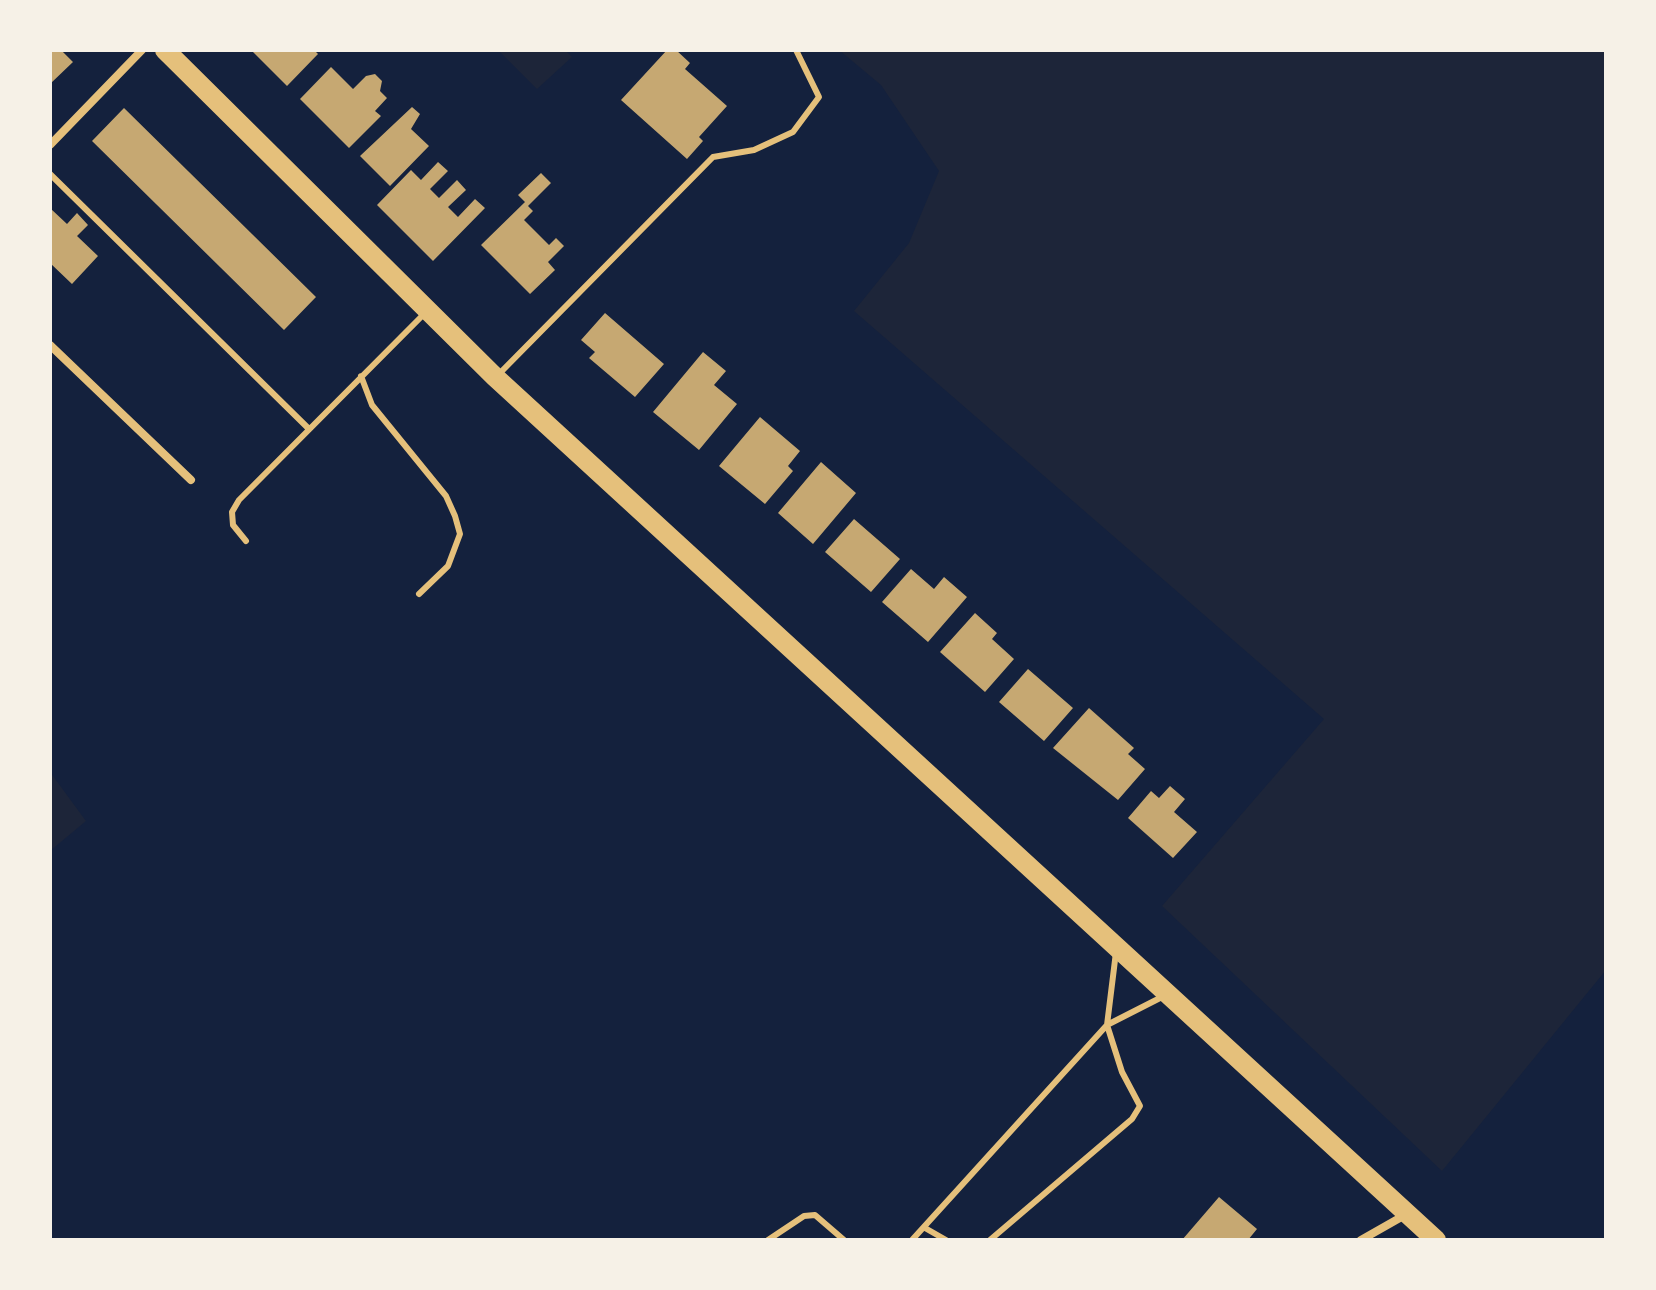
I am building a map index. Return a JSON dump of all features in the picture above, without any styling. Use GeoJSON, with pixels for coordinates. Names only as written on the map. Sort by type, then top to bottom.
{"type":"FeatureCollection","features":[{"type":"Feature","properties":{"kind":"main road"},"geometry":{"type":"LineString","coordinates":[[165,50],[495,377],[1165,995],[1436,1240]]}},
{"type":"Feature","properties":{"kind":"street"},"geometry":{"type":"LineString","coordinates":[[50,145],[142,50]]}},
{"type":"Feature","properties":{"kind":"street"},"geometry":{"type":"LineString","coordinates":[[50,345],[191,480]]}},
{"type":"Feature","properties":{"kind":"street"},"geometry":{"type":"LineString","coordinates":[[1361,1240],[1406,1215]]}},
{"type":"Feature","properties":{"kind":"lane"},"geometry":{"type":"LineString","coordinates":[[495,377],[713,157],[754,150],[793,132],[819,97],[796,50]]}},
{"type":"Feature","properties":{"kind":"lane"},"geometry":{"type":"LineString","coordinates":[[50,174],[308,428]]}},
{"type":"Feature","properties":{"kind":"lane"},"geometry":{"type":"LineString","coordinates":[[246,541],[233,525],[234,507],[308,428],[426,311]]}},
{"type":"Feature","properties":{"kind":"lane"},"geometry":{"type":"LineString","coordinates":[[361,376],[372,405],[446,496],[460,534],[448,566],[419,594]]}},
{"type":"Feature","properties":{"kind":"lane"},"geometry":{"type":"LineString","coordinates":[[990,1240],[1132,1119],[1140,1106],[1122,1072],[1107,1025],[1116,949]]}},
{"type":"Feature","properties":{"kind":"lane"},"geometry":{"type":"LineString","coordinates":[[912,1240],[1107,1025],[1165,995]]}},
{"type":"Feature","properties":{"kind":"lane"},"geometry":{"type":"LineString","coordinates":[[768,1240],[804,1216],[815,1215],[844,1240]]}},
{"type":"Feature","properties":{"kind":"lane"},"geometry":{"type":"LineString","coordinates":[[925,1228],[946,1240]]}},
{"type":"Feature","properties":{"kind":"shaded area"},"geometry":{"type":"Polygon","coordinates":[[[498,50],[565,50],[572,57],[537,89],[498,50]]]}},
{"type":"Feature","properties":{"kind":"shaded area"},"geometry":{"type":"Polygon","coordinates":[[[839,50],[1606,50],[1606,970],[1442,1171],[1162,906],[1324,719],[854,311],[909,243],[939,171],[881,85],[839,50]]]}},
{"type":"Feature","properties":{"kind":"shaded area"},"geometry":{"type":"Polygon","coordinates":[[[50,772],[86,821],[50,851],[50,772]]]}},
{"type":"Feature","properties":{"kind":"building"},"geometry":{"type":"Polygon","coordinates":[[[50,50],[61,50],[73,62],[50,84],[50,50]]]}},
{"type":"Feature","properties":{"kind":"building"},"geometry":{"type":"Polygon","coordinates":[[[251,50],[314,50],[318,54],[287,86],[251,50]]]}},
{"type":"Feature","properties":{"kind":"building"},"geometry":{"type":"Polygon","coordinates":[[[667,50],[676,50],[690,63],[685,69],[727,106],[699,137],[703,141],[687,159],[621,100],[667,50]]]}},
{"type":"Feature","properties":{"kind":"building"},"geometry":{"type":"Polygon","coordinates":[[[331,67],[353,89],[366,76],[375,74],[382,81],[380,91],[387,98],[375,111],[381,116],[349,148],[300,99],[331,67]]]}},
{"type":"Feature","properties":{"kind":"building"},"geometry":{"type":"Polygon","coordinates":[[[412,107],[420,114],[411,129],[429,146],[390,186],[360,156],[412,107]]]}},
{"type":"Feature","properties":{"kind":"building"},"geometry":{"type":"Polygon","coordinates":[[[124,108],[316,297],[284,330],[92,141],[124,108]]]}},
{"type":"Feature","properties":{"kind":"building"},"geometry":{"type":"Polygon","coordinates":[[[438,162],[448,171],[430,189],[439,198],[457,180],[466,190],[448,207],[458,217],[475,199],[485,208],[433,261],[377,205],[411,170],[421,180],[438,162]]]}},
{"type":"Feature","properties":{"kind":"building"},"geometry":{"type":"Polygon","coordinates":[[[541,173],[551,183],[528,206],[533,211],[524,220],[549,245],[556,238],[564,246],[548,262],[555,270],[530,294],[481,245],[525,202],[518,195],[541,173]]]}},
{"type":"Feature","properties":{"kind":"building"},"geometry":{"type":"Polygon","coordinates":[[[50,208],[67,224],[77,213],[88,225],[77,236],[98,256],[72,284],[50,263],[50,208]]]}},
{"type":"Feature","properties":{"kind":"building"},"geometry":{"type":"Polygon","coordinates":[[[605,313],[664,364],[635,397],[589,358],[595,352],[581,340],[605,313]]]}},
{"type":"Feature","properties":{"kind":"building"},"geometry":{"type":"Polygon","coordinates":[[[703,352],[726,371],[714,385],[737,404],[699,450],[653,412],[703,352]]]}},
{"type":"Feature","properties":{"kind":"building"},"geometry":{"type":"Polygon","coordinates":[[[760,417],[800,451],[788,466],[793,471],[765,504],[719,466],[760,417]]]}},
{"type":"Feature","properties":{"kind":"building"},"geometry":{"type":"Polygon","coordinates":[[[821,462],[856,493],[813,544],[778,513],[821,462]]]}},
{"type":"Feature","properties":{"kind":"building"},"geometry":{"type":"Polygon","coordinates":[[[854,519],[900,559],[871,592],[825,552],[854,519]]]}},
{"type":"Feature","properties":{"kind":"building"},"geometry":{"type":"Polygon","coordinates":[[[911,569],[934,589],[944,577],[967,597],[928,642],[882,602],[911,569]]]}},
{"type":"Feature","properties":{"kind":"building"},"geometry":{"type":"Polygon","coordinates":[[[975,613],[997,633],[992,639],[1014,659],[985,692],[940,652],[975,613]]]}},
{"type":"Feature","properties":{"kind":"building"},"geometry":{"type":"Polygon","coordinates":[[[1028,669],[1073,708],[1044,741],[999,702],[1028,669]]]}},
{"type":"Feature","properties":{"kind":"building"},"geometry":{"type":"Polygon","coordinates":[[[1089,708],[1134,748],[1128,754],[1145,769],[1118,800],[1053,748],[1089,708]]]}},
{"type":"Feature","properties":{"kind":"building"},"geometry":{"type":"Polygon","coordinates":[[[1170,786],[1185,799],[1174,812],[1197,832],[1173,858],[1128,818],[1151,791],[1159,798],[1170,786]]]}},
{"type":"Feature","properties":{"kind":"building"},"geometry":{"type":"Polygon","coordinates":[[[1219,1197],[1257,1229],[1248,1240],[1182,1240],[1219,1197]]]}}]}
